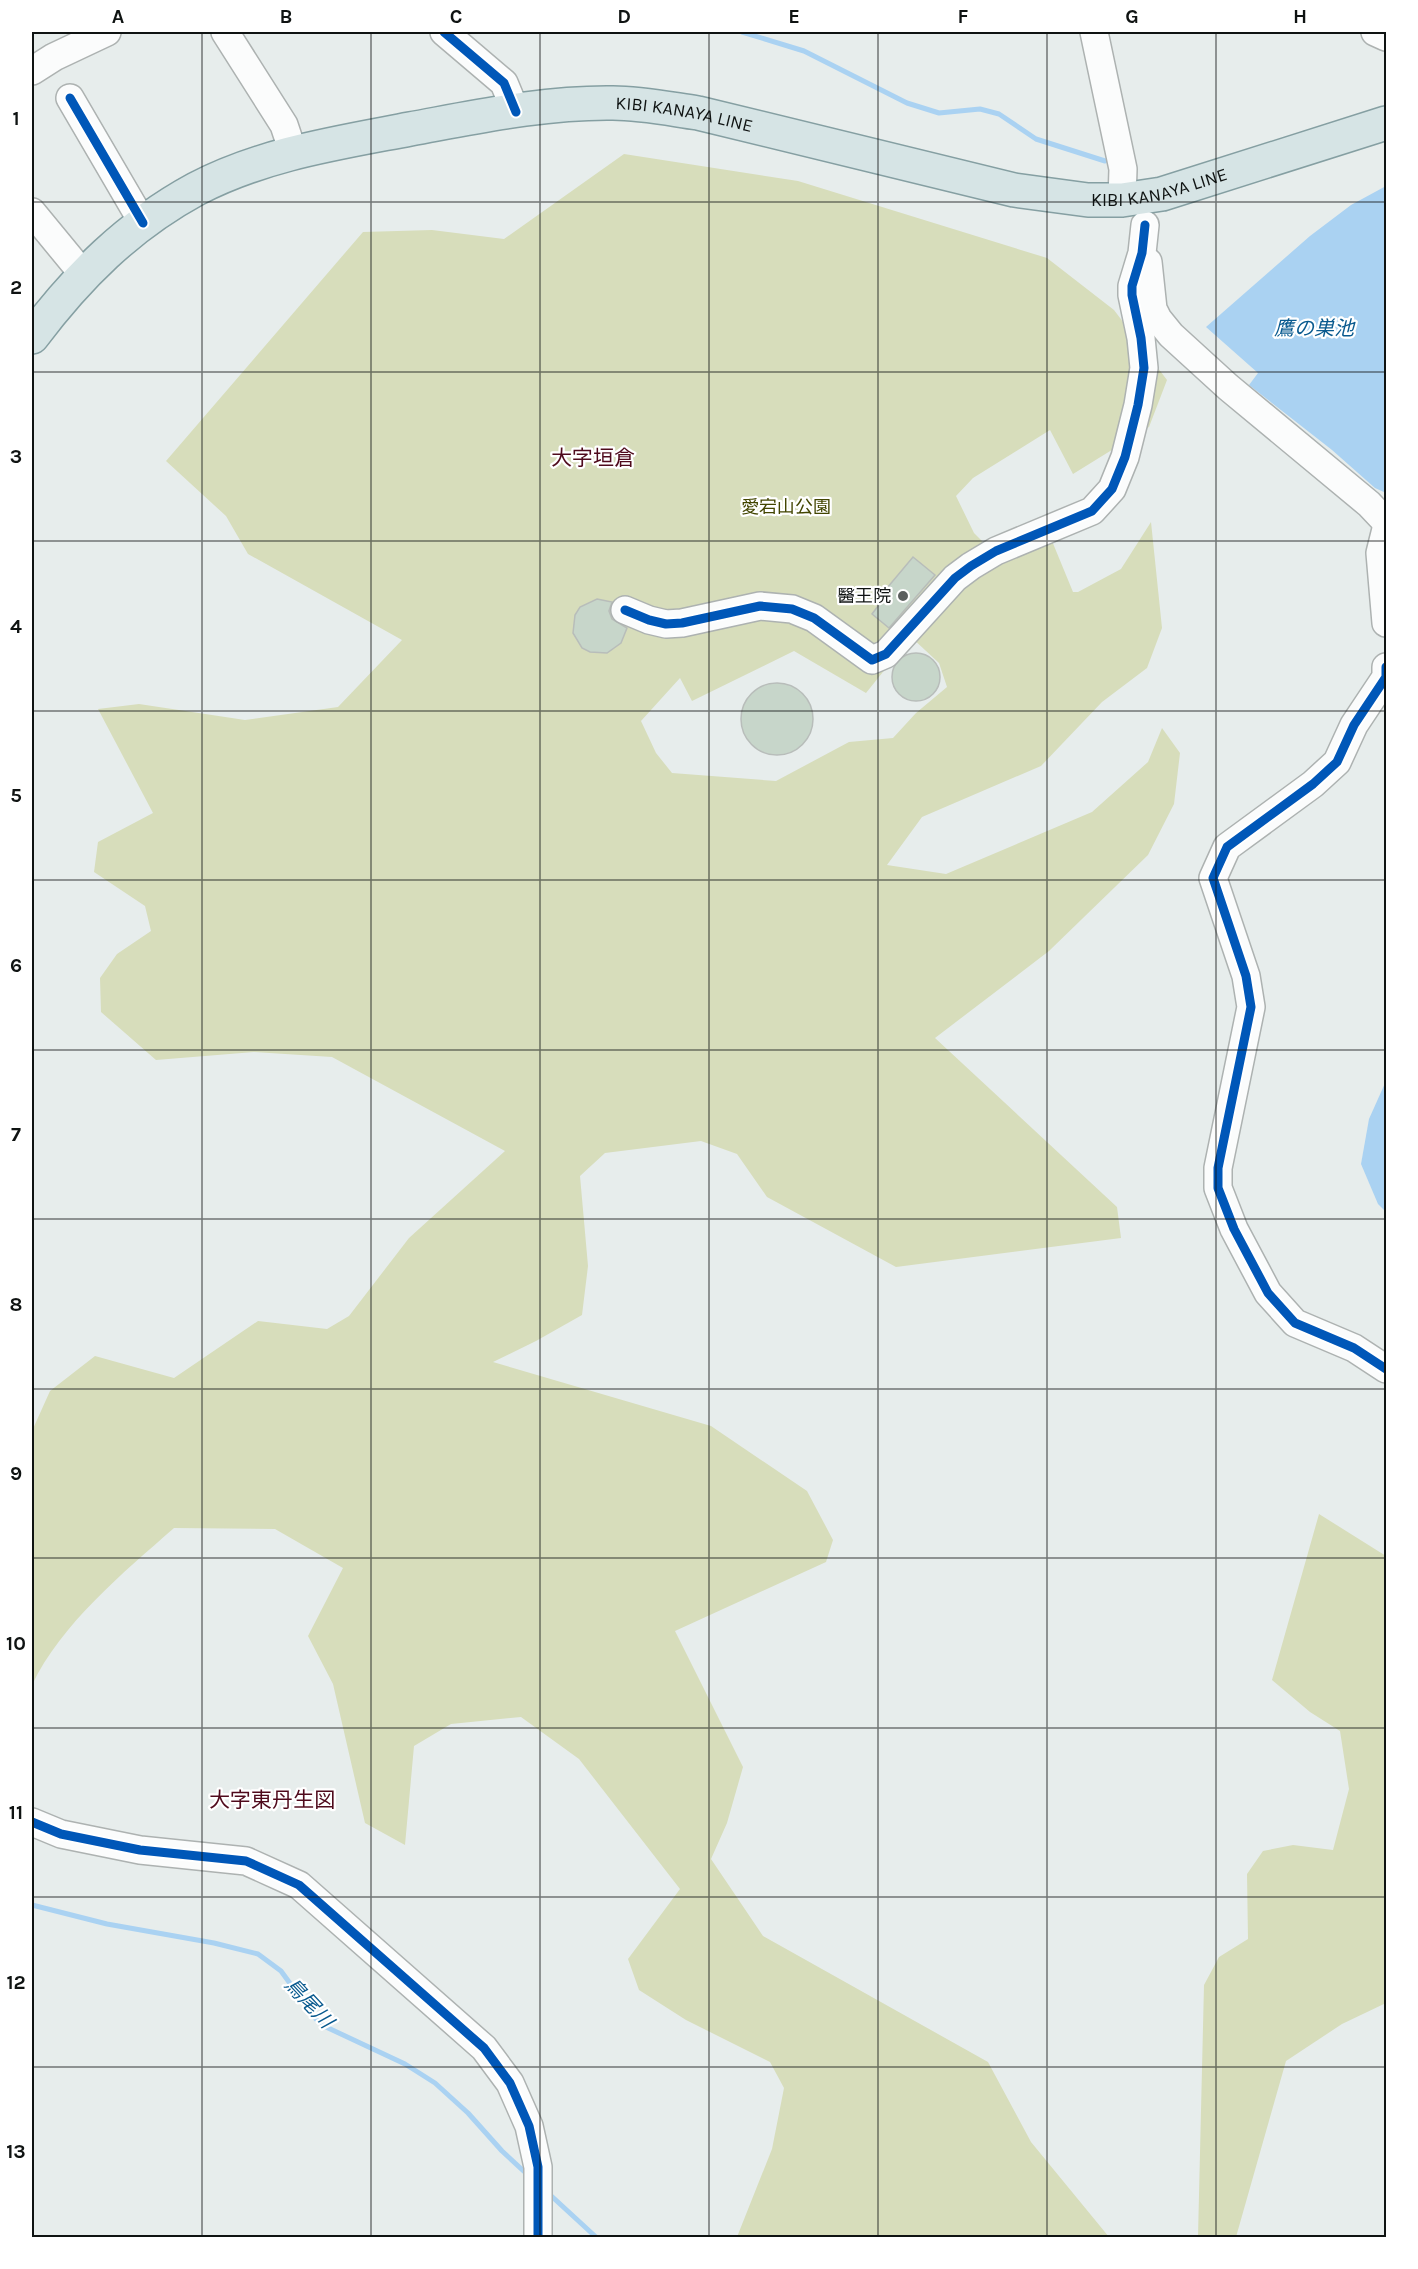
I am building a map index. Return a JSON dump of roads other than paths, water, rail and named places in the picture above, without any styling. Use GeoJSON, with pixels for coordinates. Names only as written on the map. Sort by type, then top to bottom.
{"type":"FeatureCollection","features":[{"type":"Feature","properties":{"kind":"main road","name":"KIBI KANAYA LINE"},"geometry":{"type":"LineString","coordinates":[[32,337],[83,274],[143,223],[181,198],[220,178],[293,152],[454,121],[580,104],[648,105],[698,113],[1014,190],[1136,208],[1191,186],[1386,123]]}},
{"type":"Feature","properties":{"kind":"street"},"geometry":{"type":"LineString","coordinates":[[225,32],[284,125],[293,152]]}},
{"type":"Feature","properties":{"kind":"street"},"geometry":{"type":"LineString","coordinates":[[444,32],[504,83],[516,112]]}},
{"type":"Feature","properties":{"kind":"street"},"geometry":{"type":"LineString","coordinates":[[1094,32],[1123,169],[1136,208],[1153,309],[1163,327],[1228,387],[1370,504],[1386,522]]}},
{"type":"Feature","properties":{"kind":"street"},"geometry":{"type":"LineString","coordinates":[[1376,32],[1386,37]]}},
{"type":"Feature","properties":{"kind":"street"},"geometry":{"type":"LineString","coordinates":[[32,71],[90,35]]}},
{"type":"Feature","properties":{"kind":"street"},"geometry":{"type":"LineString","coordinates":[[70,98],[143,223]]}},
{"type":"Feature","properties":{"kind":"street"},"geometry":{"type":"LineString","coordinates":[[625,610],[666,624],[682,623],[760,606],[792,609],[814,618],[872,660],[886,654],[955,578],[971,566],[996,550],[1092,511],[1112,489],[1120,472],[1138,405],[1144,368],[1141,338],[1133,306],[1132,286],[1143,253],[1136,208]]}},
{"type":"Feature","properties":{"kind":"street"},"geometry":{"type":"LineString","coordinates":[[32,212],[83,274]]}},
{"type":"Feature","properties":{"kind":"street"},"geometry":{"type":"LineString","coordinates":[[1386,529],[1380,553],[1386,623]]}},
{"type":"Feature","properties":{"kind":"street"},"geometry":{"type":"LineString","coordinates":[[1386,667],[1386,677],[1354,725],[1337,762],[1313,784],[1227,847],[1213,879],[1246,976],[1251,1007],[1218,1168],[1218,1188],[1234,1229],[1268,1293],[1294,1323],[1354,1348],[1386,1369]]}},
{"type":"Feature","properties":{"kind":"street"},"geometry":{"type":"LineString","coordinates":[[32,1822],[61,1834],[140,1850],[246,1861],[299,1885],[484,2048],[510,2083],[530,2126],[538,2167],[538,2238]]}},
{"type":"Feature","properties":{"kind":"water","name":"鷹の巣池"},"geometry":{"type":"Polygon","coordinates":[[[1386,186],[1386,493],[1375,488],[1332,450],[1249,385],[1258,373],[1206,327],[1310,236],[1351,205],[1386,186]]]}},
{"type":"Feature","properties":{"kind":"water"},"geometry":{"type":"Polygon","coordinates":[[[1386,1081],[1386,1212],[1378,1204],[1361,1164],[1369,1119],[1386,1081]]]}},
{"type":"Feature","properties":{"kind":"waterway"},"geometry":{"type":"LineString","coordinates":[[742,32],[804,51],[907,103],[939,113],[980,109],[999,114],[1036,139],[1105,161]]}},
{"type":"Feature","properties":{"kind":"waterway","name":"鳥尾川"},"geometry":{"type":"LineString","coordinates":[[32,1905],[107,1924],[214,1943],[258,1954],[281,1971],[316,2019],[326,2027],[405,2064],[435,2083],[468,2113],[502,2151],[529,2176]]}},
{"type":"Feature","properties":{"kind":"waterway","name":"鳥尾川"},"geometry":{"type":"LineString","coordinates":[[547,2192],[597,2238]]}},
{"type":"Feature","properties":{"kind":"place","name":"醫王院"},"geometry":{"type":"Point","coordinates":[903,596]}},
{"type":"Feature","properties":{"kind":"district","name":"大字垣倉"},"geometry":{"type":"Point","coordinates":[593,458]}},
{"type":"Feature","properties":{"kind":"district","name":"大字東丹生図"},"geometry":{"type":"Point","coordinates":[272,1800]}},
{"type":"Feature","properties":{"kind":"park label","name":"愛宕山公園"},"geometry":{"type":"Point","coordinates":[786,507]}}]}
